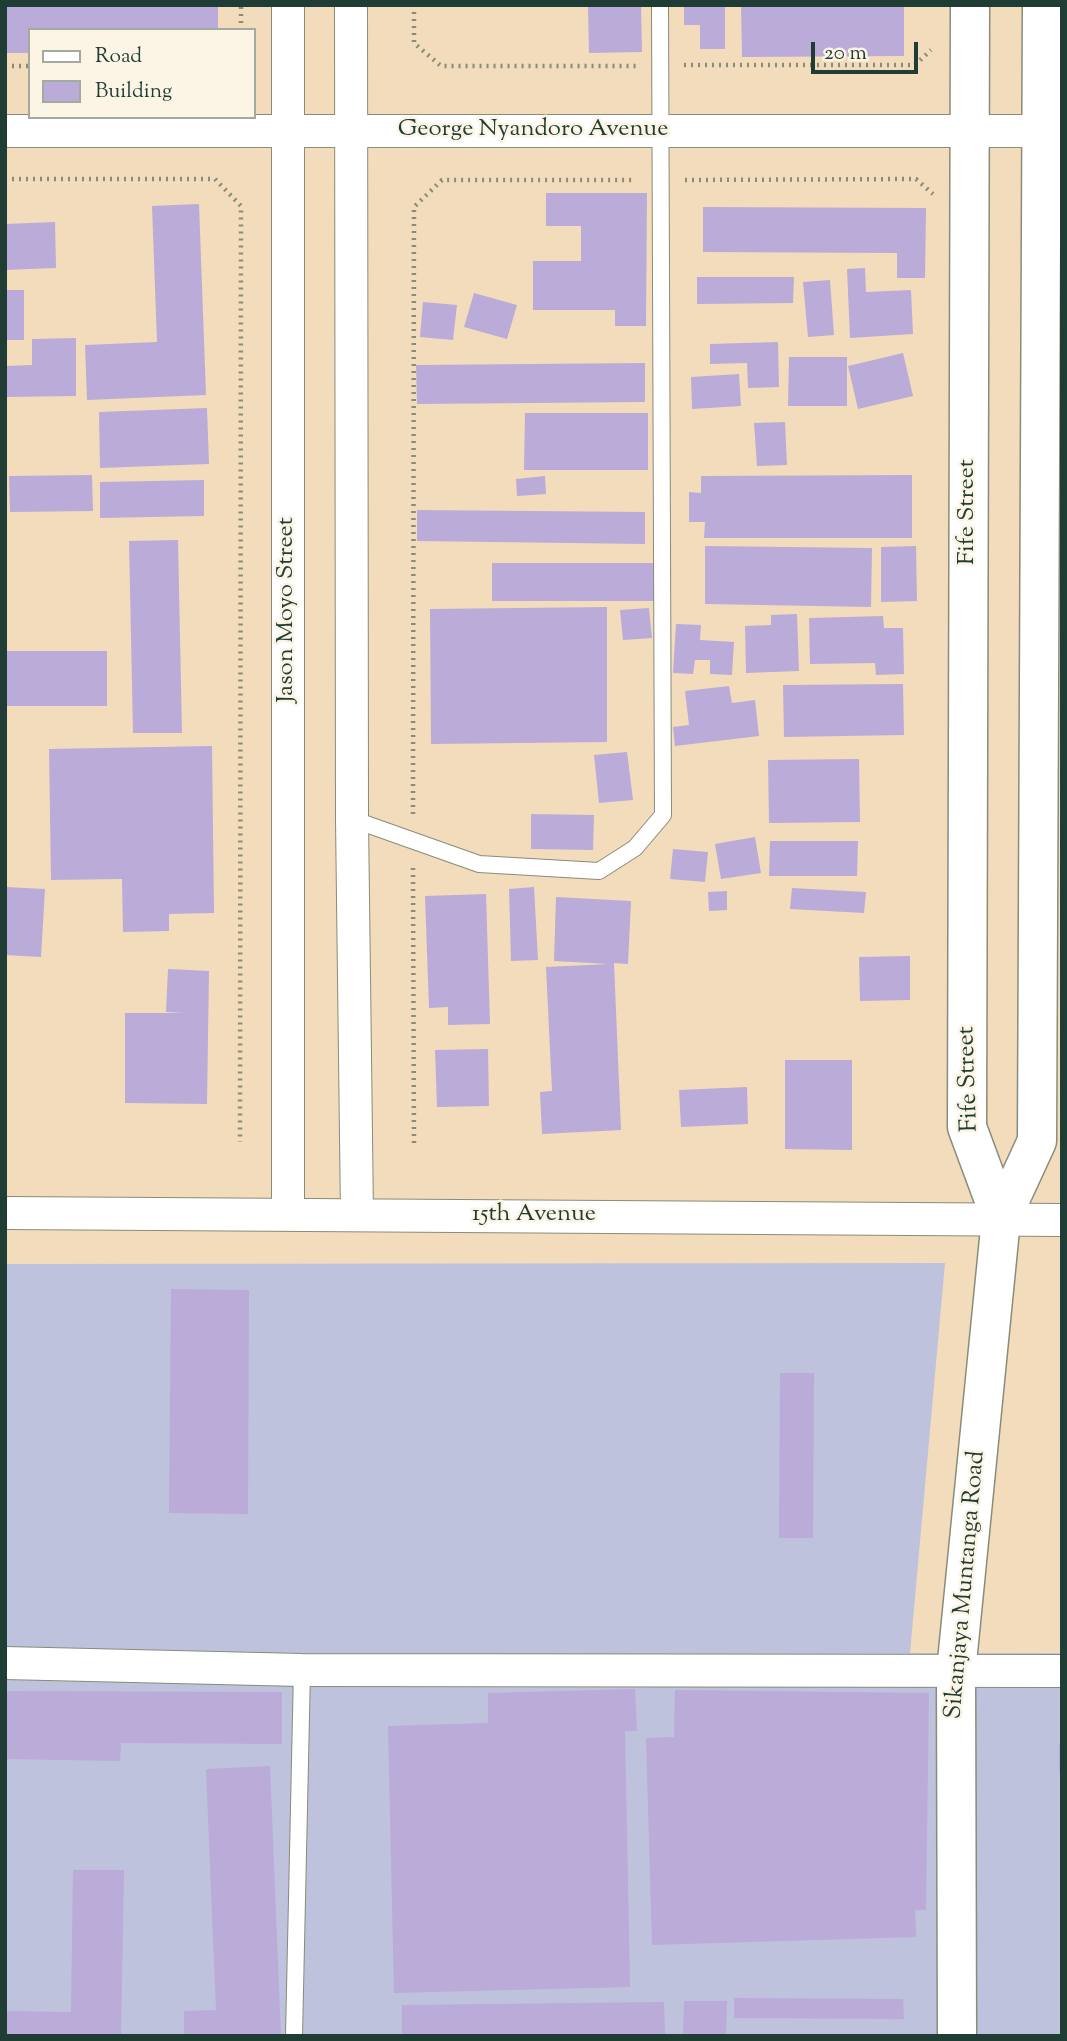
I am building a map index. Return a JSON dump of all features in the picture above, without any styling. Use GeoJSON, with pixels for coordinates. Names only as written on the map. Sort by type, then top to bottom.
{"type":"FeatureCollection","features":[{"type":"Feature","properties":{"kind":"street","name":"Jason Moyo Street"},"geometry":{"type":"LineString","coordinates":[[288,5],[288,1215]]}},
{"type":"Feature","properties":{"kind":"street"},"geometry":{"type":"LineString","coordinates":[[351,5],[352,819],[356,1215]]}},
{"type":"Feature","properties":{"kind":"street","name":"Fife Street"},"geometry":{"type":"LineString","coordinates":[[970,5],[967,1127],[1001,1219]]}},
{"type":"Feature","properties":{"kind":"street"},"geometry":{"type":"LineString","coordinates":[[1001,1219],[1037,1141],[1052,131],[1042,5]]}},
{"type":"Feature","properties":{"kind":"street","name":"George Nyandoro Avenue"},"geometry":{"type":"LineString","coordinates":[[5,131],[1052,131]]}},
{"type":"Feature","properties":{"kind":"street","name":"15th Avenue"},"geometry":{"type":"LineString","coordinates":[[5,1213],[1062,1220]]}},
{"type":"Feature","properties":{"kind":"street","name":"Sikanjaya Muntanga Road"},"geometry":{"type":"LineString","coordinates":[[957,2036],[956,1672],[1001,1219]]}},
{"type":"Feature","properties":{"kind":"street"},"geometry":{"type":"LineString","coordinates":[[5,1663],[302,1670],[1062,1671]]}},
{"type":"Feature","properties":{"kind":"lane"},"geometry":{"type":"LineString","coordinates":[[352,819],[479,864],[599,871],[635,848],[663,816],[660,5]]}},
{"type":"Feature","properties":{"kind":"lane"},"geometry":{"type":"LineString","coordinates":[[294,2036],[302,1670]]}},
{"type":"Feature","properties":{"kind":"path"},"geometry":{"type":"LineString","coordinates":[[241,5],[241,28]]}},
{"type":"Feature","properties":{"kind":"path"},"geometry":{"type":"LineString","coordinates":[[5,66],[28,66]]}},
{"type":"Feature","properties":{"kind":"path"},"geometry":{"type":"LineString","coordinates":[[5,179],[215,179],[241,206],[240,1142]]}},
{"type":"Feature","properties":{"kind":"shaded area"},"geometry":{"type":"Polygon","coordinates":[[[945,1263],[910,1653],[1062,1653],[1062,2036],[5,2036],[5,1264],[945,1263]]]}},
{"type":"Feature","properties":{"kind":"building"},"geometry":{"type":"Polygon","coordinates":[[[5,5],[218,5],[218,28],[28,28],[28,53],[5,53],[5,5]]]}},
{"type":"Feature","properties":{"kind":"building"},"geometry":{"type":"Polygon","coordinates":[[[588,5],[641,5],[642,52],[589,53],[588,5]]]}},
{"type":"Feature","properties":{"kind":"building"},"geometry":{"type":"Polygon","coordinates":[[[684,5],[725,5],[725,49],[700,49],[700,25],[684,25],[684,5]]]}},
{"type":"Feature","properties":{"kind":"building"},"geometry":{"type":"Polygon","coordinates":[[[741,5],[904,5],[904,56],[742,57],[741,5]]]}},
{"type":"Feature","properties":{"kind":"building"},"geometry":{"type":"Polygon","coordinates":[[[546,193],[647,193],[646,326],[615,326],[615,310],[533,310],[533,261],[581,261],[581,226],[546,226],[546,193]]]}},
{"type":"Feature","properties":{"kind":"building"},"geometry":{"type":"Polygon","coordinates":[[[199,204],[206,395],[87,400],[85,345],[157,342],[152,206],[199,204]]]}},
{"type":"Feature","properties":{"kind":"building"},"geometry":{"type":"Polygon","coordinates":[[[703,207],[926,208],[925,278],[897,278],[897,253],[703,252],[703,207]]]}},
{"type":"Feature","properties":{"kind":"building"},"geometry":{"type":"Polygon","coordinates":[[[55,222],[56,268],[5,270],[5,224],[55,222]]]}},
{"type":"Feature","properties":{"kind":"building"},"geometry":{"type":"Polygon","coordinates":[[[865,268],[866,292],[911,290],[913,334],[850,338],[847,269],[865,268]]]}},
{"type":"Feature","properties":{"kind":"building"},"geometry":{"type":"Polygon","coordinates":[[[697,277],[794,277],[793,303],[697,304],[697,277]]]}},
{"type":"Feature","properties":{"kind":"building"},"geometry":{"type":"Polygon","coordinates":[[[830,280],[834,335],[808,337],[803,282],[830,280]]]}},
{"type":"Feature","properties":{"kind":"building"},"geometry":{"type":"Polygon","coordinates":[[[5,290],[24,290],[24,340],[5,340],[5,290]]]}},
{"type":"Feature","properties":{"kind":"building"},"geometry":{"type":"Polygon","coordinates":[[[474,293],[517,305],[507,339],[464,327],[474,293]]]}},
{"type":"Feature","properties":{"kind":"building"},"geometry":{"type":"Polygon","coordinates":[[[423,302],[457,305],[453,340],[420,337],[423,302]]]}},
{"type":"Feature","properties":{"kind":"building"},"geometry":{"type":"Polygon","coordinates":[[[76,338],[76,396],[5,397],[5,366],[32,365],[32,339],[76,338]]]}},
{"type":"Feature","properties":{"kind":"building"},"geometry":{"type":"Polygon","coordinates":[[[778,342],[779,387],[748,388],[747,363],[710,364],[710,344],[778,342]]]}},
{"type":"Feature","properties":{"kind":"building"},"geometry":{"type":"Polygon","coordinates":[[[903,353],[913,396],[858,409],[848,366],[903,353]]]}},
{"type":"Feature","properties":{"kind":"building"},"geometry":{"type":"Polygon","coordinates":[[[789,357],[847,357],[847,406],[788,406],[789,357]]]}},
{"type":"Feature","properties":{"kind":"building"},"geometry":{"type":"Polygon","coordinates":[[[645,363],[645,402],[417,404],[416,365],[645,363]]]}},
{"type":"Feature","properties":{"kind":"building"},"geometry":{"type":"Polygon","coordinates":[[[739,374],[741,406],[692,409],[691,377],[739,374]]]}},
{"type":"Feature","properties":{"kind":"building"},"geometry":{"type":"Polygon","coordinates":[[[207,408],[209,464],[100,468],[99,412],[207,408]]]}},
{"type":"Feature","properties":{"kind":"building"},"geometry":{"type":"Polygon","coordinates":[[[525,413],[648,413],[648,470],[524,470],[525,413]]]}},
{"type":"Feature","properties":{"kind":"building"},"geometry":{"type":"Polygon","coordinates":[[[785,422],[787,465],[757,466],[754,423],[785,422]]]}},
{"type":"Feature","properties":{"kind":"building"},"geometry":{"type":"Polygon","coordinates":[[[92,475],[93,511],[10,512],[9,476],[92,475]]]}},
{"type":"Feature","properties":{"kind":"building"},"geometry":{"type":"Polygon","coordinates":[[[912,475],[912,538],[704,538],[705,522],[689,522],[689,492],[701,493],[701,476],[912,475]]]}},
{"type":"Feature","properties":{"kind":"building"},"geometry":{"type":"Polygon","coordinates":[[[545,476],[546,494],[517,496],[516,479],[545,476]]]}},
{"type":"Feature","properties":{"kind":"building"},"geometry":{"type":"Polygon","coordinates":[[[204,480],[204,516],[100,518],[100,482],[204,480]]]}},
{"type":"Feature","properties":{"kind":"building"},"geometry":{"type":"Polygon","coordinates":[[[417,510],[645,512],[645,544],[417,541],[417,510]]]}},
{"type":"Feature","properties":{"kind":"building"},"geometry":{"type":"Polygon","coordinates":[[[178,540],[182,733],[133,733],[129,541],[178,540]]]}},
{"type":"Feature","properties":{"kind":"building"},"geometry":{"type":"Polygon","coordinates":[[[705,546],[872,548],[871,607],[705,604],[705,546]]]}},
{"type":"Feature","properties":{"kind":"building"},"geometry":{"type":"Polygon","coordinates":[[[916,546],[917,601],[881,602],[881,547],[916,546]]]}},
{"type":"Feature","properties":{"kind":"building"},"geometry":{"type":"Polygon","coordinates":[[[492,563],[654,563],[654,601],[492,601],[492,563]]]}},
{"type":"Feature","properties":{"kind":"building"},"geometry":{"type":"Polygon","coordinates":[[[607,607],[607,742],[431,744],[430,609],[607,607]]]}},
{"type":"Feature","properties":{"kind":"building"},"geometry":{"type":"Polygon","coordinates":[[[649,608],[652,638],[623,640],[620,610],[649,608]]]}},
{"type":"Feature","properties":{"kind":"building"},"geometry":{"type":"Polygon","coordinates":[[[797,614],[799,671],[746,673],[745,626],[771,625],[771,615],[797,614]]]}},
{"type":"Feature","properties":{"kind":"building"},"geometry":{"type":"Polygon","coordinates":[[[883,616],[884,628],[903,628],[904,674],[876,675],[875,663],[810,664],[809,618],[883,616]]]}},
{"type":"Feature","properties":{"kind":"building"},"geometry":{"type":"Polygon","coordinates":[[[676,624],[701,625],[700,640],[734,642],[732,675],[710,674],[710,660],[695,660],[693,674],[673,673],[676,624]]]}},
{"type":"Feature","properties":{"kind":"building"},"geometry":{"type":"Polygon","coordinates":[[[5,651],[107,651],[107,706],[5,706],[5,651]]]}},
{"type":"Feature","properties":{"kind":"building"},"geometry":{"type":"Polygon","coordinates":[[[903,684],[904,735],[784,737],[783,685],[903,684]]]}},
{"type":"Feature","properties":{"kind":"building"},"geometry":{"type":"Polygon","coordinates":[[[729,686],[732,703],[755,700],[759,736],[675,746],[673,727],[689,725],[685,691],[729,686]]]}},
{"type":"Feature","properties":{"kind":"building"},"geometry":{"type":"Polygon","coordinates":[[[212,746],[214,913],[169,914],[169,931],[123,932],[122,879],[51,880],[49,749],[212,746]]]}},
{"type":"Feature","properties":{"kind":"building"},"geometry":{"type":"Polygon","coordinates":[[[627,752],[633,800],[599,803],[594,755],[627,752]]]}},
{"type":"Feature","properties":{"kind":"building"},"geometry":{"type":"Polygon","coordinates":[[[859,759],[860,822],[769,823],[768,760],[859,759]]]}},
{"type":"Feature","properties":{"kind":"building"},"geometry":{"type":"Polygon","coordinates":[[[531,814],[594,815],[593,850],[531,849],[531,814]]]}},
{"type":"Feature","properties":{"kind":"building"},"geometry":{"type":"Polygon","coordinates":[[[755,837],[761,873],[721,879],[715,844],[755,837]]]}},
{"type":"Feature","properties":{"kind":"building"},"geometry":{"type":"Polygon","coordinates":[[[770,841],[858,841],[857,876],[769,876],[770,841]]]}},
{"type":"Feature","properties":{"kind":"building"},"geometry":{"type":"Polygon","coordinates":[[[673,849],[708,852],[705,882],[670,879],[673,849]]]}},
{"type":"Feature","properties":{"kind":"building"},"geometry":{"type":"Polygon","coordinates":[[[5,887],[45,889],[41,957],[5,955],[5,887]]]}},
{"type":"Feature","properties":{"kind":"building"},"geometry":{"type":"Polygon","coordinates":[[[534,887],[538,960],[511,961],[509,889],[534,887]]]}},
{"type":"Feature","properties":{"kind":"building"},"geometry":{"type":"Polygon","coordinates":[[[792,888],[866,892],[864,913],[790,909],[792,888]]]}},
{"type":"Feature","properties":{"kind":"building"},"geometry":{"type":"Polygon","coordinates":[[[727,891],[727,910],[709,911],[708,892],[727,891]]]}},
{"type":"Feature","properties":{"kind":"building"},"geometry":{"type":"Polygon","coordinates":[[[486,894],[490,1024],[448,1025],[448,1007],[429,1008],[425,896],[486,894]]]}},
{"type":"Feature","properties":{"kind":"building"},"geometry":{"type":"Polygon","coordinates":[[[556,897],[631,901],[628,964],[614,963],[621,1130],[542,1134],[540,1092],[552,1091],[546,967],[609,964],[554,961],[556,897]]]}},
{"type":"Feature","properties":{"kind":"building"},"geometry":{"type":"Polygon","coordinates":[[[910,956],[910,1000],[860,1001],[859,957],[910,956]]]}},
{"type":"Feature","properties":{"kind":"building"},"geometry":{"type":"Polygon","coordinates":[[[168,969],[209,971],[207,1104],[125,1103],[125,1013],[186,1013],[166,1012],[168,969]]]}},
{"type":"Feature","properties":{"kind":"building"},"geometry":{"type":"Polygon","coordinates":[[[488,1049],[489,1106],[437,1107],[435,1050],[488,1049]]]}},
{"type":"Feature","properties":{"kind":"building"},"geometry":{"type":"Polygon","coordinates":[[[785,1060],[852,1060],[852,1150],[785,1149],[785,1060]]]}},
{"type":"Feature","properties":{"kind":"building"},"geometry":{"type":"Polygon","coordinates":[[[747,1087],[748,1124],[681,1127],[679,1090],[747,1087]]]}},
{"type":"Feature","properties":{"kind":"building"},"geometry":{"type":"Polygon","coordinates":[[[171,1289],[249,1290],[248,1514],[169,1513],[171,1289]]]}},
{"type":"Feature","properties":{"kind":"building"},"geometry":{"type":"Polygon","coordinates":[[[780,1373],[814,1373],[813,1538],[779,1538],[780,1373]]]}},
{"type":"Feature","properties":{"kind":"building"},"geometry":{"type":"Polygon","coordinates":[[[635,1689],[637,1731],[625,1731],[630,1987],[394,1993],[388,1726],[488,1723],[488,1693],[635,1689]]]}},
{"type":"Feature","properties":{"kind":"building"},"geometry":{"type":"Polygon","coordinates":[[[675,1690],[929,1693],[926,1910],[915,1910],[916,1937],[652,1945],[646,1738],[674,1737],[675,1690]]]}},
{"type":"Feature","properties":{"kind":"building"},"geometry":{"type":"Polygon","coordinates":[[[5,1691],[282,1692],[282,1744],[121,1743],[120,1761],[5,1759],[5,1691]]]}},
{"type":"Feature","properties":{"kind":"building"},"geometry":{"type":"Polygon","coordinates":[[[1059,1744],[1062,1744],[1062,1773],[1059,1773],[1059,1744]]]}},
{"type":"Feature","properties":{"kind":"building"},"geometry":{"type":"Polygon","coordinates":[[[270,1766],[281,2036],[184,2036],[184,2011],[216,2010],[206,1769],[270,1766]]]}},
{"type":"Feature","properties":{"kind":"building"},"geometry":{"type":"Polygon","coordinates":[[[73,1870],[124,1870],[121,2036],[5,2036],[5,2011],[71,2012],[73,1870]]]}},
{"type":"Feature","properties":{"kind":"building"},"geometry":{"type":"Polygon","coordinates":[[[734,1998],[903,1999],[904,2019],[734,2018],[734,1998]]]}},
{"type":"Feature","properties":{"kind":"building"},"geometry":{"type":"Polygon","coordinates":[[[684,2001],[727,2001],[726,2036],[683,2036],[684,2001]]]}},
{"type":"Feature","properties":{"kind":"building"},"geometry":{"type":"Polygon","coordinates":[[[664,2002],[665,2036],[402,2036],[402,2005],[664,2002]]]}}]}
